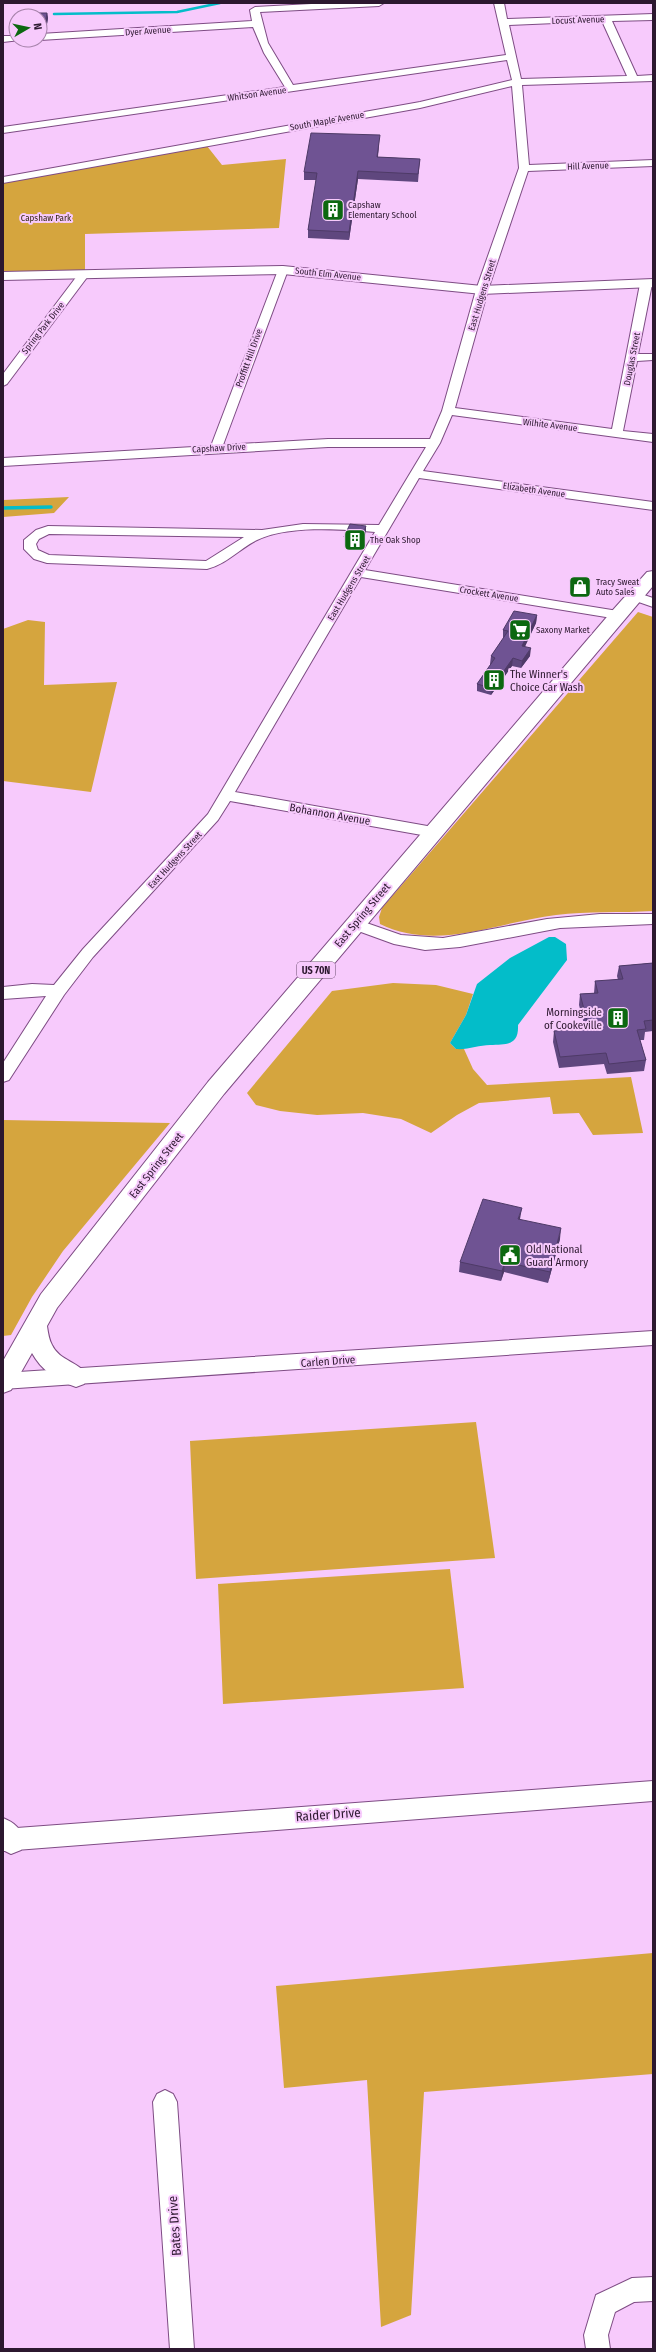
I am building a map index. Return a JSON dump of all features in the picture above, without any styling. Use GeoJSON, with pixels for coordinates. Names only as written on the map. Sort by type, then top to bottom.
{"type":"FeatureCollection","features":[{"type":"Feature","properties":{"kind":"main road","name":"South Elm Avenue"},"geometry":{"type":"LineString","coordinates":[[3,276],[283,270],[482,290],[650,284]]}},
{"type":"Feature","properties":{"kind":"main road","name":"East Spring Street"},"geometry":{"type":"LineString","coordinates":[[3,1382],[48,1301],[216,1088],[618,615],[644,599],[653,576]]}},
{"type":"Feature","properties":{"kind":"main road"},"geometry":{"type":"LineString","coordinates":[[35,1326],[40,1348],[48,1360],[76,1377]]}},
{"type":"Feature","properties":{"kind":"street"},"geometry":{"type":"LineString","coordinates":[[291,89],[269,53],[256,24],[254,6],[379,3]]}},
{"type":"Feature","properties":{"kind":"street","name":"East Hudgens Street"},"geometry":{"type":"LineString","coordinates":[[3,1076],[58,991],[88,953],[121,916],[193,842],[214,817],[228,796],[295,676],[360,573],[434,443],[448,412],[482,290],[524,168],[517,82],[499,3]]}},
{"type":"Feature","properties":{"kind":"street","name":"Locust Avenue"},"geometry":{"type":"LineString","coordinates":[[503,22],[653,17]]}},
{"type":"Feature","properties":{"kind":"street"},"geometry":{"type":"LineString","coordinates":[[606,19],[633,78]]}},
{"type":"Feature","properties":{"kind":"street","name":"Dyer Avenue"},"geometry":{"type":"LineString","coordinates":[[48,37],[256,24]]}},
{"type":"Feature","properties":{"kind":"street","name":"Whitson Avenue"},"geometry":{"type":"LineString","coordinates":[[3,130],[511,57]]}},
{"type":"Feature","properties":{"kind":"street","name":"South Maple Avenue"},"geometry":{"type":"LineString","coordinates":[[3,180],[420,105],[517,82],[653,78]]}},
{"type":"Feature","properties":{"kind":"street","name":"Hill Avenue"},"geometry":{"type":"LineString","coordinates":[[524,168],[653,163]]}},
{"type":"Feature","properties":{"kind":"street","name":"Proffitt Hill Drive"},"geometry":{"type":"LineString","coordinates":[[216,448],[283,270]]}},
{"type":"Feature","properties":{"kind":"street","name":"Spring Park Drive"},"geometry":{"type":"LineString","coordinates":[[3,382],[84,274]]}},
{"type":"Feature","properties":{"kind":"street","name":"Douglas Street"},"geometry":{"type":"LineString","coordinates":[[617,433],[650,284]]}},
{"type":"Feature","properties":{"kind":"street"},"geometry":{"type":"LineString","coordinates":[[633,358],[653,357]]}},
{"type":"Feature","properties":{"kind":"street","name":"Wilhite Avenue"},"geometry":{"type":"LineString","coordinates":[[448,412],[653,438]]}},
{"type":"Feature","properties":{"kind":"street","name":"Capshaw Drive"},"geometry":{"type":"LineString","coordinates":[[3,462],[216,448],[375,442],[434,443]]}},
{"type":"Feature","properties":{"kind":"street","name":"Elizabeth Avenue"},"geometry":{"type":"LineString","coordinates":[[416,474],[653,506]]}},
{"type":"Feature","properties":{"kind":"street"},"geometry":{"type":"LineString","coordinates":[[261,534],[237,546],[224,559],[207,565],[47,559],[35,556],[29,550],[28,543],[32,537],[48,530],[261,534],[331,527],[384,529]]}},
{"type":"Feature","properties":{"kind":"street","name":"Crockett Avenue"},"geometry":{"type":"LineString","coordinates":[[360,573],[618,615]]}},
{"type":"Feature","properties":{"kind":"street","name":"Bohannon Avenue"},"geometry":{"type":"LineString","coordinates":[[228,796],[433,832]]}},
{"type":"Feature","properties":{"kind":"street"},"geometry":{"type":"LineString","coordinates":[[355,924],[406,942],[434,944],[463,942],[546,924],[591,920],[653,918]]}},
{"type":"Feature","properties":{"kind":"street"},"geometry":{"type":"LineString","coordinates":[[3,993],[32,990],[58,991]]}},
{"type":"Feature","properties":{"kind":"street","name":"Carlen Drive"},"geometry":{"type":"LineString","coordinates":[[3,1382],[653,1338]]}},
{"type":"Feature","properties":{"kind":"street","name":"Raider Drive"},"geometry":{"type":"LineString","coordinates":[[6,1838],[653,1791]]}},
{"type":"Feature","properties":{"kind":"street","name":"Bates Drive"},"geometry":{"type":"LineString","coordinates":[[165,2102],[182,2349]]}},
{"type":"Feature","properties":{"kind":"street"},"geometry":{"type":"LineString","coordinates":[[598,2349],[596,2335],[605,2304],[632,2290],[653,2289]]}},
{"type":"Feature","properties":{"kind":"green space","name":"Capshaw Park"},"geometry":{"type":"Polygon","coordinates":[[[207,146],[222,165],[286,159],[279,228],[85,234],[85,270],[3,273],[3,182],[207,146]]]}},
{"type":"Feature","properties":{"kind":"green space"},"geometry":{"type":"Polygon","coordinates":[[[69,497],[54,513],[3,517],[3,500],[69,497]]]}},
{"type":"Feature","properties":{"kind":"green space"},"geometry":{"type":"Polygon","coordinates":[[[638,612],[653,617],[653,911],[556,915],[467,933],[445,935],[423,935],[402,932],[380,924],[379,917],[382,908],[638,612]]]}},
{"type":"Feature","properties":{"kind":"green space"},"geometry":{"type":"Polygon","coordinates":[[[28,620],[45,622],[44,685],[117,682],[91,792],[3,781],[3,629],[28,620]]]}},
{"type":"Feature","properties":{"kind":"green space"},"geometry":{"type":"Polygon","coordinates":[[[393,983],[436,985],[473,994],[466,1015],[450,1043],[456,1049],[464,1049],[473,1069],[487,1085],[631,1077],[643,1133],[593,1135],[579,1113],[553,1114],[550,1097],[479,1103],[457,1115],[431,1133],[401,1119],[363,1113],[317,1115],[280,1111],[256,1105],[247,1093],[332,991],[393,983]]]}},
{"type":"Feature","properties":{"kind":"green space"},"geometry":{"type":"Polygon","coordinates":[[[3,1120],[170,1123],[63,1251],[32,1297],[11,1335],[3,1336],[3,1120]]]}},
{"type":"Feature","properties":{"kind":"green space"},"geometry":{"type":"Polygon","coordinates":[[[476,1422],[495,1558],[196,1579],[190,1441],[476,1422]]]}},
{"type":"Feature","properties":{"kind":"green space"},"geometry":{"type":"Polygon","coordinates":[[[450,1569],[464,1688],[223,1704],[218,1584],[450,1569]]]}},
{"type":"Feature","properties":{"kind":"green space"},"geometry":{"type":"Polygon","coordinates":[[[653,1953],[653,2074],[424,2092],[411,2315],[381,2327],[367,2080],[284,2088],[276,1986],[653,1953]]]}},
{"type":"Feature","properties":{"kind":"shaded area"},"geometry":{"type":"Polygon","coordinates":[[[549,937],[555,937],[566,944],[567,960],[518,1025],[518,1032],[514,1040],[506,1044],[456,1049],[450,1043],[466,1015],[477,984],[510,958],[549,937]]]}},
{"type":"Feature","properties":{"kind":"building","name":"Capshaw Elementary School"},"geometry":{"type":"Polygon","coordinates":[[[311,133],[380,135],[377,157],[420,159],[418,174],[358,171],[349,232],[308,230],[317,173],[304,172],[311,133]]]}},
{"type":"Feature","properties":{"kind":"building"},"geometry":{"type":"Polygon","coordinates":[[[350,524],[366,526],[361,539],[344,537],[350,524]]]}},
{"type":"Feature","properties":{"kind":"building"},"geometry":{"type":"Polygon","coordinates":[[[514,611],[537,615],[522,646],[531,648],[522,661],[513,658],[492,688],[477,684],[495,658],[491,656],[508,631],[503,630],[514,611]]]}},
{"type":"Feature","properties":{"kind":"building","name":"Morningside of Cookeville"},"geometry":{"type":"Polygon","coordinates":[[[653,963],[653,1020],[644,1021],[646,1029],[637,1030],[646,1060],[609,1064],[606,1053],[560,1057],[554,1031],[589,1028],[580,994],[598,993],[595,981],[623,979],[619,966],[653,963]]]}},
{"type":"Feature","properties":{"kind":"building","name":"Old National Guard Armory"},"geometry":{"type":"Polygon","coordinates":[[[483,1199],[522,1208],[518,1219],[561,1228],[550,1272],[505,1262],[502,1271],[460,1262],[483,1199]]]}},
{"type":"Feature","properties":{"kind":"waterway"},"geometry":{"type":"LineString","coordinates":[[54,14],[177,12],[220,3]]}},
{"type":"Feature","properties":{"kind":"waterway"},"geometry":{"type":"LineString","coordinates":[[3,508],[51,507]]}},
{"type":"Feature","properties":{"kind":"place","name":"Capshaw Elementary School"},"geometry":{"type":"Point","coordinates":[333,210]}},
{"type":"Feature","properties":{"kind":"place","name":"The Oak Shop"},"geometry":{"type":"Point","coordinates":[355,540]}},
{"type":"Feature","properties":{"kind":"place","name":"Tracy Sweat Auto Sales"},"geometry":{"type":"Point","coordinates":[580,587]}},
{"type":"Feature","properties":{"kind":"place","name":"Saxony Market"},"geometry":{"type":"Point","coordinates":[520,630]}},
{"type":"Feature","properties":{"kind":"place","name":"The Winner's Choice Car Wash"},"geometry":{"type":"Point","coordinates":[494,680]}},
{"type":"Feature","properties":{"kind":"place","name":"Morningside of Cookeville"},"geometry":{"type":"Point","coordinates":[618,1018]}},
{"type":"Feature","properties":{"kind":"place","name":"Old National Guard Armory"},"geometry":{"type":"Point","coordinates":[510,1255]}}]}
